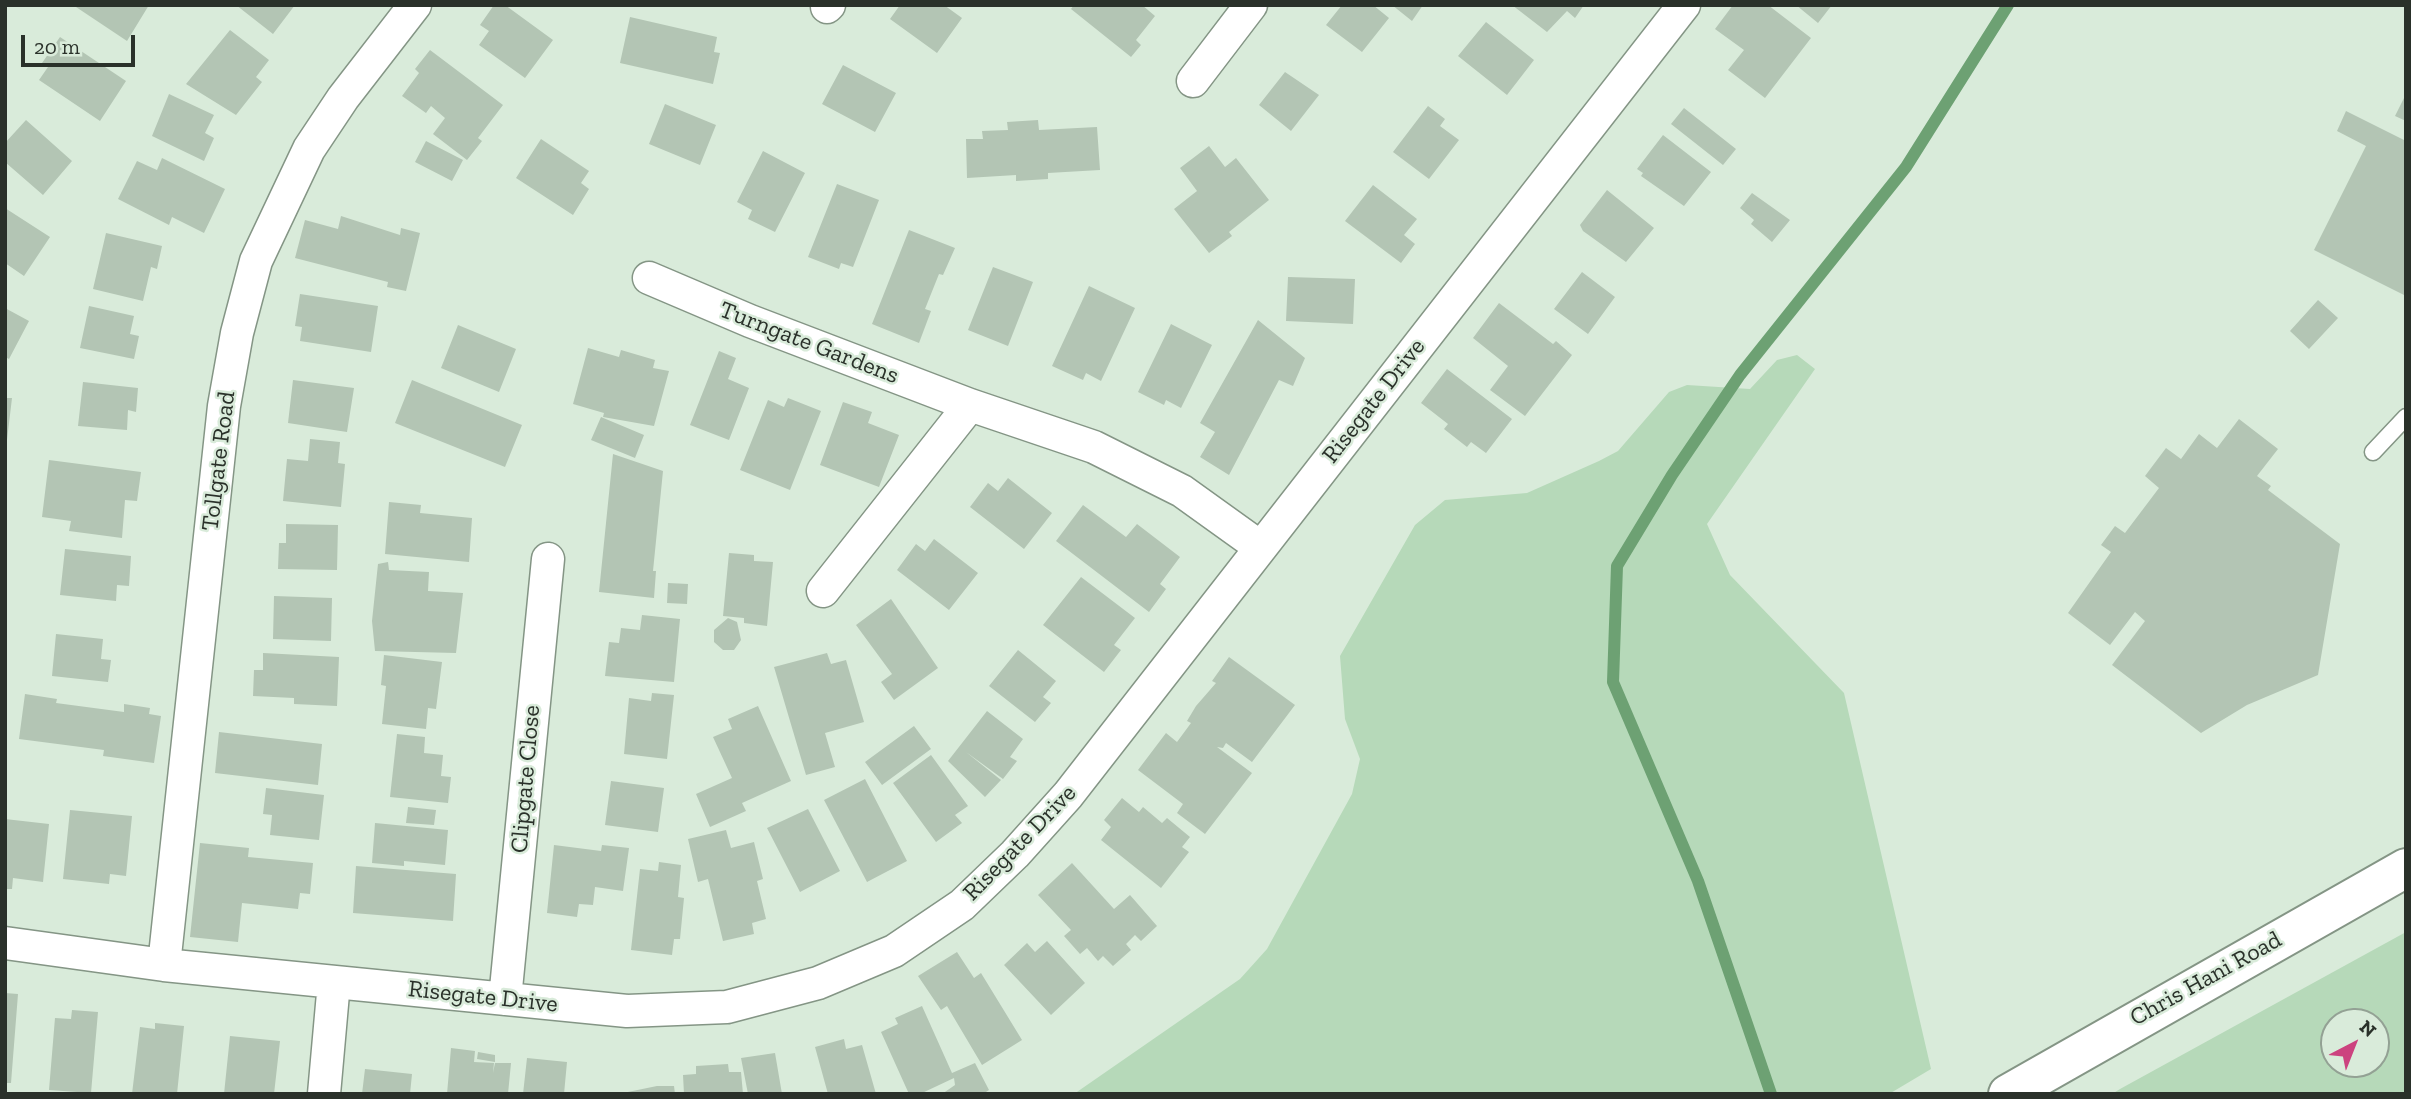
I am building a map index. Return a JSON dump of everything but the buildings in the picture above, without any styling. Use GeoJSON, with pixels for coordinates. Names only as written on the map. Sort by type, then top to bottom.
{"type":"FeatureCollection","features":[{"type":"Feature","properties":{"kind":"main road","name":"Chris Hani Road"},"geometry":{"type":"LineString","coordinates":[[2008,1094],[2406,868]]}},
{"type":"Feature","properties":{"kind":"street","name":"Tollgate Road"},"geometry":{"type":"LineString","coordinates":[[164,965],[224,406],[237,333],[256,261],[309,149],[343,98],[415,5]]}},
{"type":"Feature","properties":{"kind":"street"},"geometry":{"type":"LineString","coordinates":[[1193,81],[1251,5]]}},
{"type":"Feature","properties":{"kind":"street","name":"Risegate Drive"},"geometry":{"type":"LineString","coordinates":[[5,943],[164,965],[626,1011],[727,1007],[818,983],[894,951],[962,905],[1015,854],[1068,795],[1684,5]]}},
{"type":"Feature","properties":{"kind":"street","name":"Turngate Gardens"},"geometry":{"type":"LineString","coordinates":[[649,278],[750,321],[970,405],[1094,447],[1182,491],[1260,547]]}},
{"type":"Feature","properties":{"kind":"street"},"geometry":{"type":"LineString","coordinates":[[823,591],[970,405]]}},
{"type":"Feature","properties":{"kind":"street","name":"Clipgate Close"},"geometry":{"type":"LineString","coordinates":[[505,999],[548,559]]}},
{"type":"Feature","properties":{"kind":"street"},"geometry":{"type":"LineString","coordinates":[[324,1094],[334,982]]}},
{"type":"Feature","properties":{"kind":"lane"},"geometry":{"type":"LineString","coordinates":[[2373,452],[2406,417]]}},
{"type":"Feature","properties":{"kind":"green space"},"geometry":{"type":"Polygon","coordinates":[[[1797,355],[1815,369],[1707,524],[1730,575],[1844,693],[1931,1069],[1889,1094],[1074,1094],[1240,979],[1267,949],[1352,794],[1360,759],[1345,719],[1340,656],[1415,525],[1445,500],[1527,493],[1599,461],[1618,451],[1669,392],[1687,385],[1750,389],[1777,360],[1797,355]]]}},
{"type":"Feature","properties":{"kind":"green space"},"geometry":{"type":"Polygon","coordinates":[[[2406,932],[2406,1094],[2112,1094],[2406,932]]]}},
{"type":"Feature","properties":{"kind":"waterway"},"geometry":{"type":"LineString","coordinates":[[1771,1094],[1698,881],[1613,682],[1617,566],[1672,475],[1740,375],[1906,167],[2008,5]]}}]}
